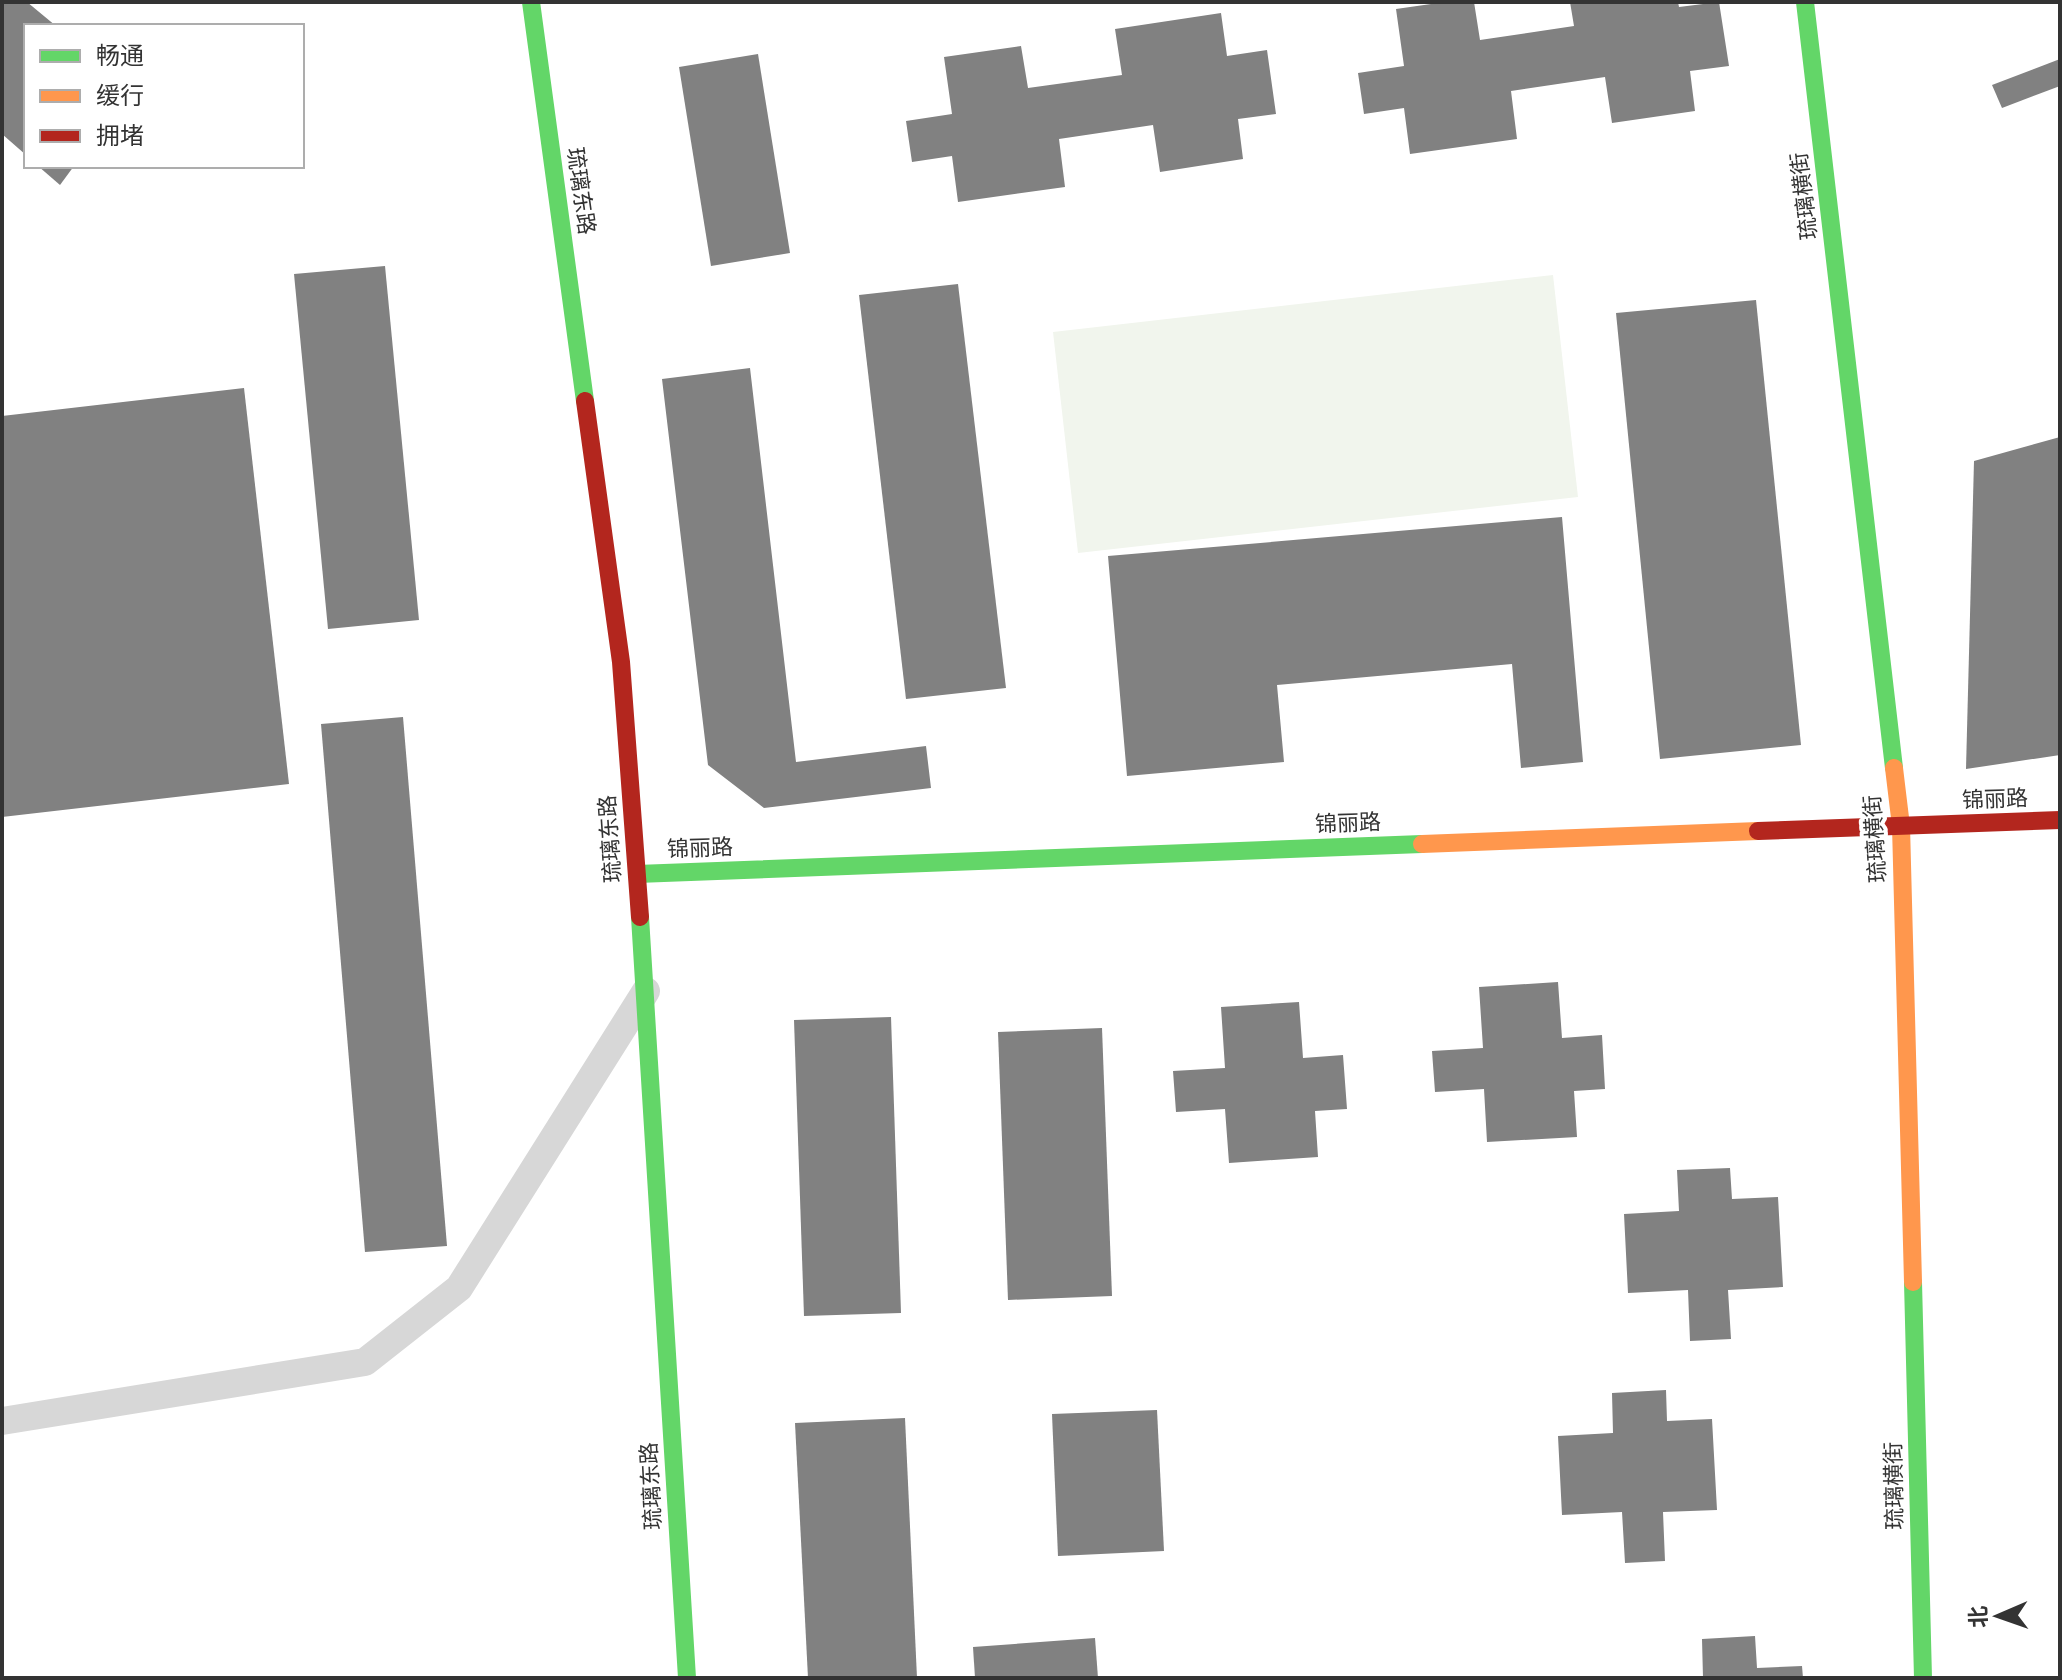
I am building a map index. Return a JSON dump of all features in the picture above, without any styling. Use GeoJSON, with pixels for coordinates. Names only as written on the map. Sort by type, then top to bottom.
{"type":"FeatureCollection","features":[{"type":"Feature","properties":{"kind":"street","name":"琉璃东路"},"geometry":{"type":"LineString","coordinates":[[531,2],[621,662],[646,991],[687,1678]]}},
{"type":"Feature","properties":{"kind":"street","name":"琉璃横街"},"geometry":{"type":"LineString","coordinates":[[1805,2],[1901,826],[1923,1678]]}},
{"type":"Feature","properties":{"kind":"street","name":"锦丽路"},"geometry":{"type":"LineString","coordinates":[[637,874],[2060,820]]}},
{"type":"Feature","properties":{"kind":"street"},"geometry":{"type":"LineString","coordinates":[[2,1421],[365,1362],[459,1288],[646,991]]}},
{"type":"Feature","properties":{"kind":"shaded area"},"geometry":{"type":"Polygon","coordinates":[[[1553,275],[1578,497],[1078,553],[1053,332],[1553,275]]]}},
{"type":"Feature","properties":{"kind":"building"},"geometry":{"type":"Polygon","coordinates":[[[2,2],[27,2],[54,24],[24,24],[24,153],[2,134],[2,2]]]}},
{"type":"Feature","properties":{"kind":"building"},"geometry":{"type":"Polygon","coordinates":[[[1445,2],[1474,2],[1480,40],[1574,26],[1570,2],[1678,2],[1679,7],[1719,2],[1729,66],[1690,71],[1695,111],[1612,123],[1605,77],[1511,91],[1517,139],[1410,154],[1404,108],[1364,114],[1358,73],[1404,66],[1396,9],[1445,2]]]}},
{"type":"Feature","properties":{"kind":"building"},"geometry":{"type":"Polygon","coordinates":[[[1221,13],[1227,56],[1267,50],[1276,114],[1238,119],[1243,159],[1160,172],[1153,125],[1059,139],[1065,187],[958,202],[952,156],[912,162],[906,121],[952,114],[944,57],[1021,46],[1028,88],[1122,75],[1115,29],[1221,13]]]}},
{"type":"Feature","properties":{"kind":"building"},"geometry":{"type":"Polygon","coordinates":[[[758,54],[790,253],[711,266],[679,67],[758,54]]]}},
{"type":"Feature","properties":{"kind":"building"},"geometry":{"type":"Polygon","coordinates":[[[2060,59],[2060,86],[2002,108],[1992,85],[2060,59]]]}},
{"type":"Feature","properties":{"kind":"building"},"geometry":{"type":"Polygon","coordinates":[[[40,168],[73,168],[60,185],[40,168]]]}},
{"type":"Feature","properties":{"kind":"building"},"geometry":{"type":"Polygon","coordinates":[[[385,266],[419,620],[328,629],[294,274],[385,266]]]}},
{"type":"Feature","properties":{"kind":"building"},"geometry":{"type":"Polygon","coordinates":[[[958,284],[1006,688],[906,699],[859,295],[958,284]]]}},
{"type":"Feature","properties":{"kind":"building"},"geometry":{"type":"Polygon","coordinates":[[[1756,300],[1801,745],[1660,759],[1616,313],[1756,300]]]}},
{"type":"Feature","properties":{"kind":"building"},"geometry":{"type":"Polygon","coordinates":[[[750,368],[796,762],[926,746],[931,788],[764,808],[708,765],[662,379],[750,368]]]}},
{"type":"Feature","properties":{"kind":"building"},"geometry":{"type":"Polygon","coordinates":[[[244,388],[289,784],[2,817],[2,416],[244,388]]]}},
{"type":"Feature","properties":{"kind":"building"},"geometry":{"type":"Polygon","coordinates":[[[2060,437],[2060,755],[1966,769],[1974,461],[2060,437]]]}},
{"type":"Feature","properties":{"kind":"building"},"geometry":{"type":"Polygon","coordinates":[[[1562,517],[1583,762],[1521,768],[1512,664],[1277,685],[1284,762],[1127,776],[1108,556],[1562,517]]]}},
{"type":"Feature","properties":{"kind":"building"},"geometry":{"type":"Polygon","coordinates":[[[403,717],[447,1246],[365,1252],[321,724],[403,717]]]}},
{"type":"Feature","properties":{"kind":"building"},"geometry":{"type":"Polygon","coordinates":[[[1558,982],[1562,1038],[1602,1035],[1605,1089],[1574,1091],[1577,1137],[1487,1142],[1484,1089],[1435,1092],[1432,1051],[1483,1048],[1479,987],[1558,982]]]}},
{"type":"Feature","properties":{"kind":"building"},"geometry":{"type":"Polygon","coordinates":[[[1299,1002],[1303,1058],[1343,1055],[1347,1109],[1315,1111],[1318,1157],[1229,1163],[1225,1109],[1176,1112],[1173,1071],[1225,1068],[1221,1007],[1299,1002]]]}},
{"type":"Feature","properties":{"kind":"building"},"geometry":{"type":"Polygon","coordinates":[[[891,1017],[901,1313],[804,1316],[794,1020],[891,1017]]]}},
{"type":"Feature","properties":{"kind":"building"},"geometry":{"type":"Polygon","coordinates":[[[1102,1028],[1112,1296],[1008,1300],[998,1032],[1102,1028]]]}},
{"type":"Feature","properties":{"kind":"building"},"geometry":{"type":"Polygon","coordinates":[[[1730,1168],[1732,1199],[1778,1197],[1783,1287],[1728,1290],[1731,1339],[1690,1341],[1688,1290],[1628,1293],[1624,1214],[1679,1211],[1677,1170],[1730,1168]]]}},
{"type":"Feature","properties":{"kind":"building"},"geometry":{"type":"Polygon","coordinates":[[[1666,1390],[1667,1421],[1712,1419],[1717,1510],[1663,1512],[1665,1561],[1625,1563],[1622,1512],[1562,1515],[1558,1436],[1613,1433],[1612,1393],[1666,1390]]]}},
{"type":"Feature","properties":{"kind":"building"},"geometry":{"type":"Polygon","coordinates":[[[1157,1410],[1164,1551],[1058,1556],[1052,1414],[1157,1410]]]}},
{"type":"Feature","properties":{"kind":"building"},"geometry":{"type":"Polygon","coordinates":[[[905,1418],[917,1678],[808,1678],[795,1423],[905,1418]]]}},
{"type":"Feature","properties":{"kind":"building"},"geometry":{"type":"Polygon","coordinates":[[[1755,1636],[1757,1668],[1802,1666],[1803,1678],[1703,1678],[1702,1639],[1755,1636]]]}},
{"type":"Feature","properties":{"kind":"building"},"geometry":{"type":"Polygon","coordinates":[[[1095,1638],[1098,1678],[975,1678],[973,1647],[1095,1638]]]}},
{"type":"Feature","properties":{"kind":"traffic: fast"},"geometry":{"type":"LineString","coordinates":[[531,2],[585,401]]}},
{"type":"Feature","properties":{"kind":"traffic: fast"},"geometry":{"type":"LineString","coordinates":[[1805,2],[1894,768]]}},
{"type":"Feature","properties":{"kind":"traffic: fast"},"geometry":{"type":"LineString","coordinates":[[637,874],[1422,844]]}},
{"type":"Feature","properties":{"kind":"traffic: fast"},"geometry":{"type":"LineString","coordinates":[[640,917],[687,1678]]}},
{"type":"Feature","properties":{"kind":"traffic: fast"},"geometry":{"type":"LineString","coordinates":[[1913,1282],[1923,1678]]}},
{"type":"Feature","properties":{"kind":"traffic: slow"},"geometry":{"type":"LineString","coordinates":[[1894,768],[1901,826],[1913,1282]]}},
{"type":"Feature","properties":{"kind":"traffic: slow"},"geometry":{"type":"LineString","coordinates":[[1422,844],[1758,831]]}},
{"type":"Feature","properties":{"kind":"traffic: jam"},"geometry":{"type":"LineString","coordinates":[[585,401],[621,662],[640,917]]}},
{"type":"Feature","properties":{"kind":"traffic: jam"},"geometry":{"type":"LineString","coordinates":[[1758,831],[2060,820]]}}]}
